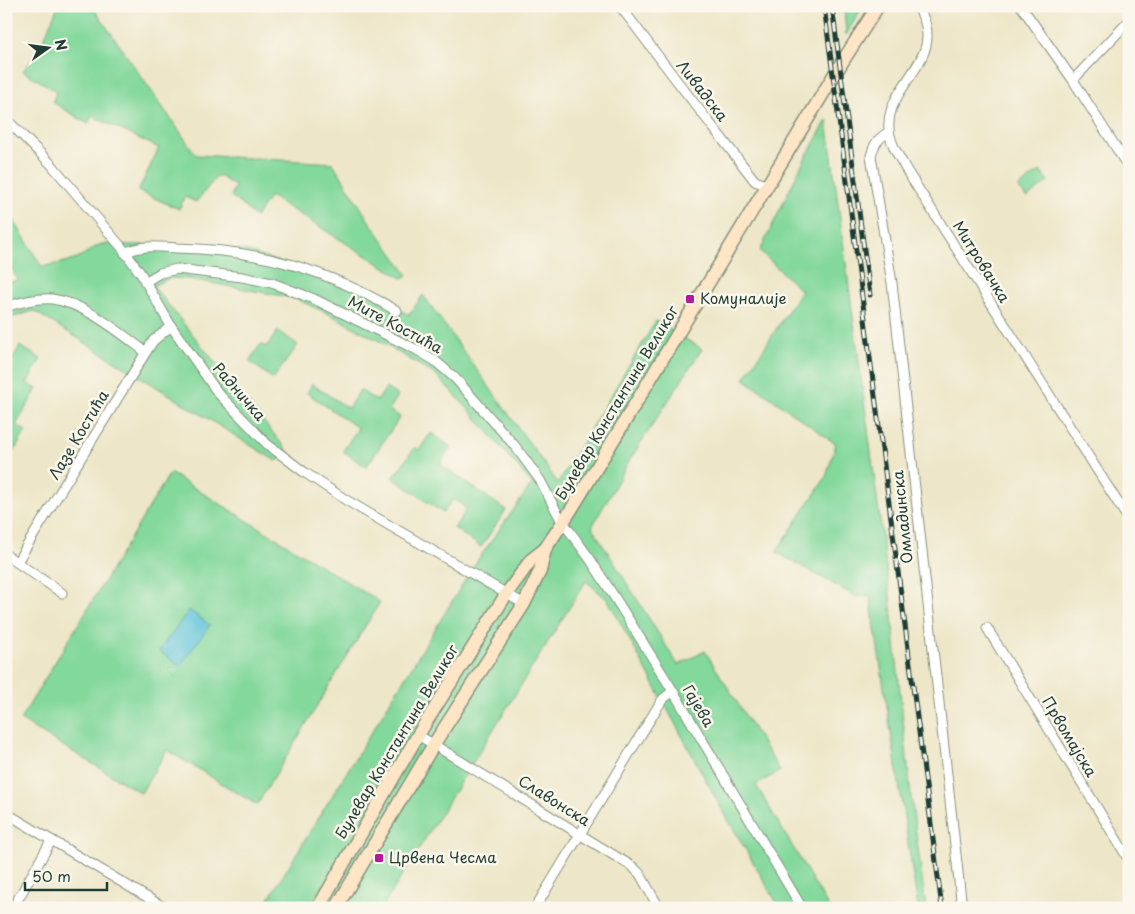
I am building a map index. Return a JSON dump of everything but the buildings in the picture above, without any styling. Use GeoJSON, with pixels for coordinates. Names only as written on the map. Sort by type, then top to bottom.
{"type":"FeatureCollection","features":[{"type":"Feature","properties":{"kind":"main road","name":"Булевар Константина Великог"},"geometry":{"type":"LineString","coordinates":[[318,908],[418,734],[507,594],[531,560],[545,549],[563,522],[839,67],[878,6]]}},
{"type":"Feature","properties":{"kind":"main road","name":"Булевар Константина Великог"},"geometry":{"type":"LineString","coordinates":[[336,908],[434,744],[524,604],[540,571],[545,549]]}},
{"type":"Feature","properties":{"kind":"street","name":"Ливадска"},"geometry":{"type":"LineString","coordinates":[[620,6],[755,181],[768,186]]}},
{"type":"Feature","properties":{"kind":"street","name":"Митровачка"},"geometry":{"type":"LineString","coordinates":[[917,6],[927,27],[927,38],[923,54],[911,77],[892,105],[888,123],[894,146],[907,171],[1129,520]]}},
{"type":"Feature","properties":{"kind":"street"},"geometry":{"type":"LineString","coordinates":[[1022,6],[1073,80],[1129,168]]}},
{"type":"Feature","properties":{"kind":"street"},"geometry":{"type":"LineString","coordinates":[[1073,80],[1129,22]]}},
{"type":"Feature","properties":{"kind":"street","name":"Радничка"},"geometry":{"type":"LineString","coordinates":[[6,118],[51,164],[125,253],[171,326],[218,393],[266,444],[346,500],[524,604]]}},
{"type":"Feature","properties":{"kind":"street","name":"Омладинска"},"geometry":{"type":"LineString","coordinates":[[889,132],[874,145],[871,156],[892,283],[962,908]]}},
{"type":"Feature","properties":{"kind":"street"},"geometry":{"type":"LineString","coordinates":[[125,253],[138,248],[185,248],[228,251],[280,260],[346,284],[398,311]]}},
{"type":"Feature","properties":{"kind":"street","name":"Мите Костића"},"geometry":{"type":"LineString","coordinates":[[145,282],[160,273],[177,269],[242,277],[272,283],[314,299],[434,360],[455,378],[515,446],[540,480],[563,522]]}},
{"type":"Feature","properties":{"kind":"street"},"geometry":{"type":"LineString","coordinates":[[6,307],[38,299],[68,303],[95,316],[146,352]]}},
{"type":"Feature","properties":{"kind":"street","name":"Лазе Костића"},"geometry":{"type":"LineString","coordinates":[[18,562],[153,341],[171,326]]}},
{"type":"Feature","properties":{"kind":"street","name":"Гајева"},"geometry":{"type":"LineString","coordinates":[[563,522],[617,601],[673,691],[802,908]]}},
{"type":"Feature","properties":{"kind":"street"},"geometry":{"type":"LineString","coordinates":[[6,555],[62,593]]}},
{"type":"Feature","properties":{"kind":"street","name":"Првомајска"},"geometry":{"type":"LineString","coordinates":[[987,628],[1129,860]]}},
{"type":"Feature","properties":{"kind":"street"},"geometry":{"type":"LineString","coordinates":[[535,908],[662,700],[673,691]]}},
{"type":"Feature","properties":{"kind":"street","name":"Славонска"},"geometry":{"type":"LineString","coordinates":[[418,734],[580,833],[640,874],[659,908]]}},
{"type":"Feature","properties":{"kind":"street"},"geometry":{"type":"LineString","coordinates":[[6,813],[164,908]]}},
{"type":"Feature","properties":{"kind":"street"},"geometry":{"type":"LineString","coordinates":[[13,908],[51,841]]}},
{"type":"Feature","properties":{"kind":"green space"},"geometry":{"type":"Polygon","coordinates":[[[58,6],[92,6],[196,155],[333,163],[369,221],[408,275],[402,278],[270,196],[256,217],[231,196],[235,186],[218,175],[196,202],[185,197],[179,209],[138,191],[159,148],[92,116],[88,124],[53,102],[56,91],[23,71],[39,50],[58,6]]]}},
{"type":"Feature","properties":{"kind":"green space"},"geometry":{"type":"Polygon","coordinates":[[[844,6],[863,6],[846,35],[844,6]]]}},
{"type":"Feature","properties":{"kind":"green space"},"geometry":{"type":"Polygon","coordinates":[[[827,120],[890,596],[911,796],[926,908],[918,908],[870,596],[855,596],[776,552],[826,477],[836,444],[744,379],[801,291],[760,251],[802,164],[827,120]]]}},
{"type":"Feature","properties":{"kind":"green space"},"geometry":{"type":"Polygon","coordinates":[[[1040,171],[1048,181],[1027,198],[1018,188],[1040,171]]]}},
{"type":"Feature","properties":{"kind":"green space"},"geometry":{"type":"Polygon","coordinates":[[[6,207],[42,267],[74,260],[101,244],[181,246],[246,251],[361,289],[409,315],[423,295],[558,483],[656,321],[702,349],[629,461],[592,527],[678,665],[705,651],[780,771],[756,785],[829,908],[780,908],[720,806],[608,600],[586,581],[382,908],[263,908],[477,561],[532,484],[472,413],[437,376],[385,344],[331,315],[294,298],[189,279],[169,278],[153,286],[290,454],[276,461],[34,311],[6,319],[6,283],[18,280],[6,260],[6,207]]]}},
{"type":"Feature","properties":{"kind":"green space"},"geometry":{"type":"Polygon","coordinates":[[[278,331],[298,345],[273,379],[249,361],[261,344],[266,347],[278,331]]]}},
{"type":"Feature","properties":{"kind":"green space"},"geometry":{"type":"Polygon","coordinates":[[[20,346],[41,359],[27,383],[37,389],[16,425],[26,431],[13,453],[6,449],[6,358],[11,361],[20,346]]]}},
{"type":"Feature","properties":{"kind":"green space"},"geometry":{"type":"Polygon","coordinates":[[[312,384],[348,408],[360,390],[377,401],[386,388],[398,396],[389,410],[400,417],[366,467],[343,451],[358,428],[307,393],[312,384]]]}},
{"type":"Feature","properties":{"kind":"green space"},"geometry":{"type":"Polygon","coordinates":[[[431,433],[451,447],[440,464],[506,510],[481,547],[454,528],[467,509],[453,499],[443,513],[393,478],[415,447],[419,450],[431,433]]]}},
{"type":"Feature","properties":{"kind":"green space"},"geometry":{"type":"Polygon","coordinates":[[[170,473],[380,602],[257,805],[167,750],[141,793],[20,720],[170,473]]]}},
{"type":"Feature","properties":{"kind":"water"},"geometry":{"type":"Polygon","coordinates":[[[189,610],[210,625],[180,666],[159,651],[189,610]]]}},
{"type":"Feature","properties":{"kind":"railway"},"geometry":{"type":"LineString","coordinates":[[824,6],[942,908]]}},
{"type":"Feature","properties":{"kind":"railway"},"geometry":{"type":"LineString","coordinates":[[832,6],[870,295]]}},
{"type":"Feature","properties":{"kind":"place","name":"Комуналије"},"geometry":{"type":"Point","coordinates":[690,299]}},
{"type":"Feature","properties":{"kind":"place","name":"Црвена Чесма"},"geometry":{"type":"Point","coordinates":[379,858]}}]}
